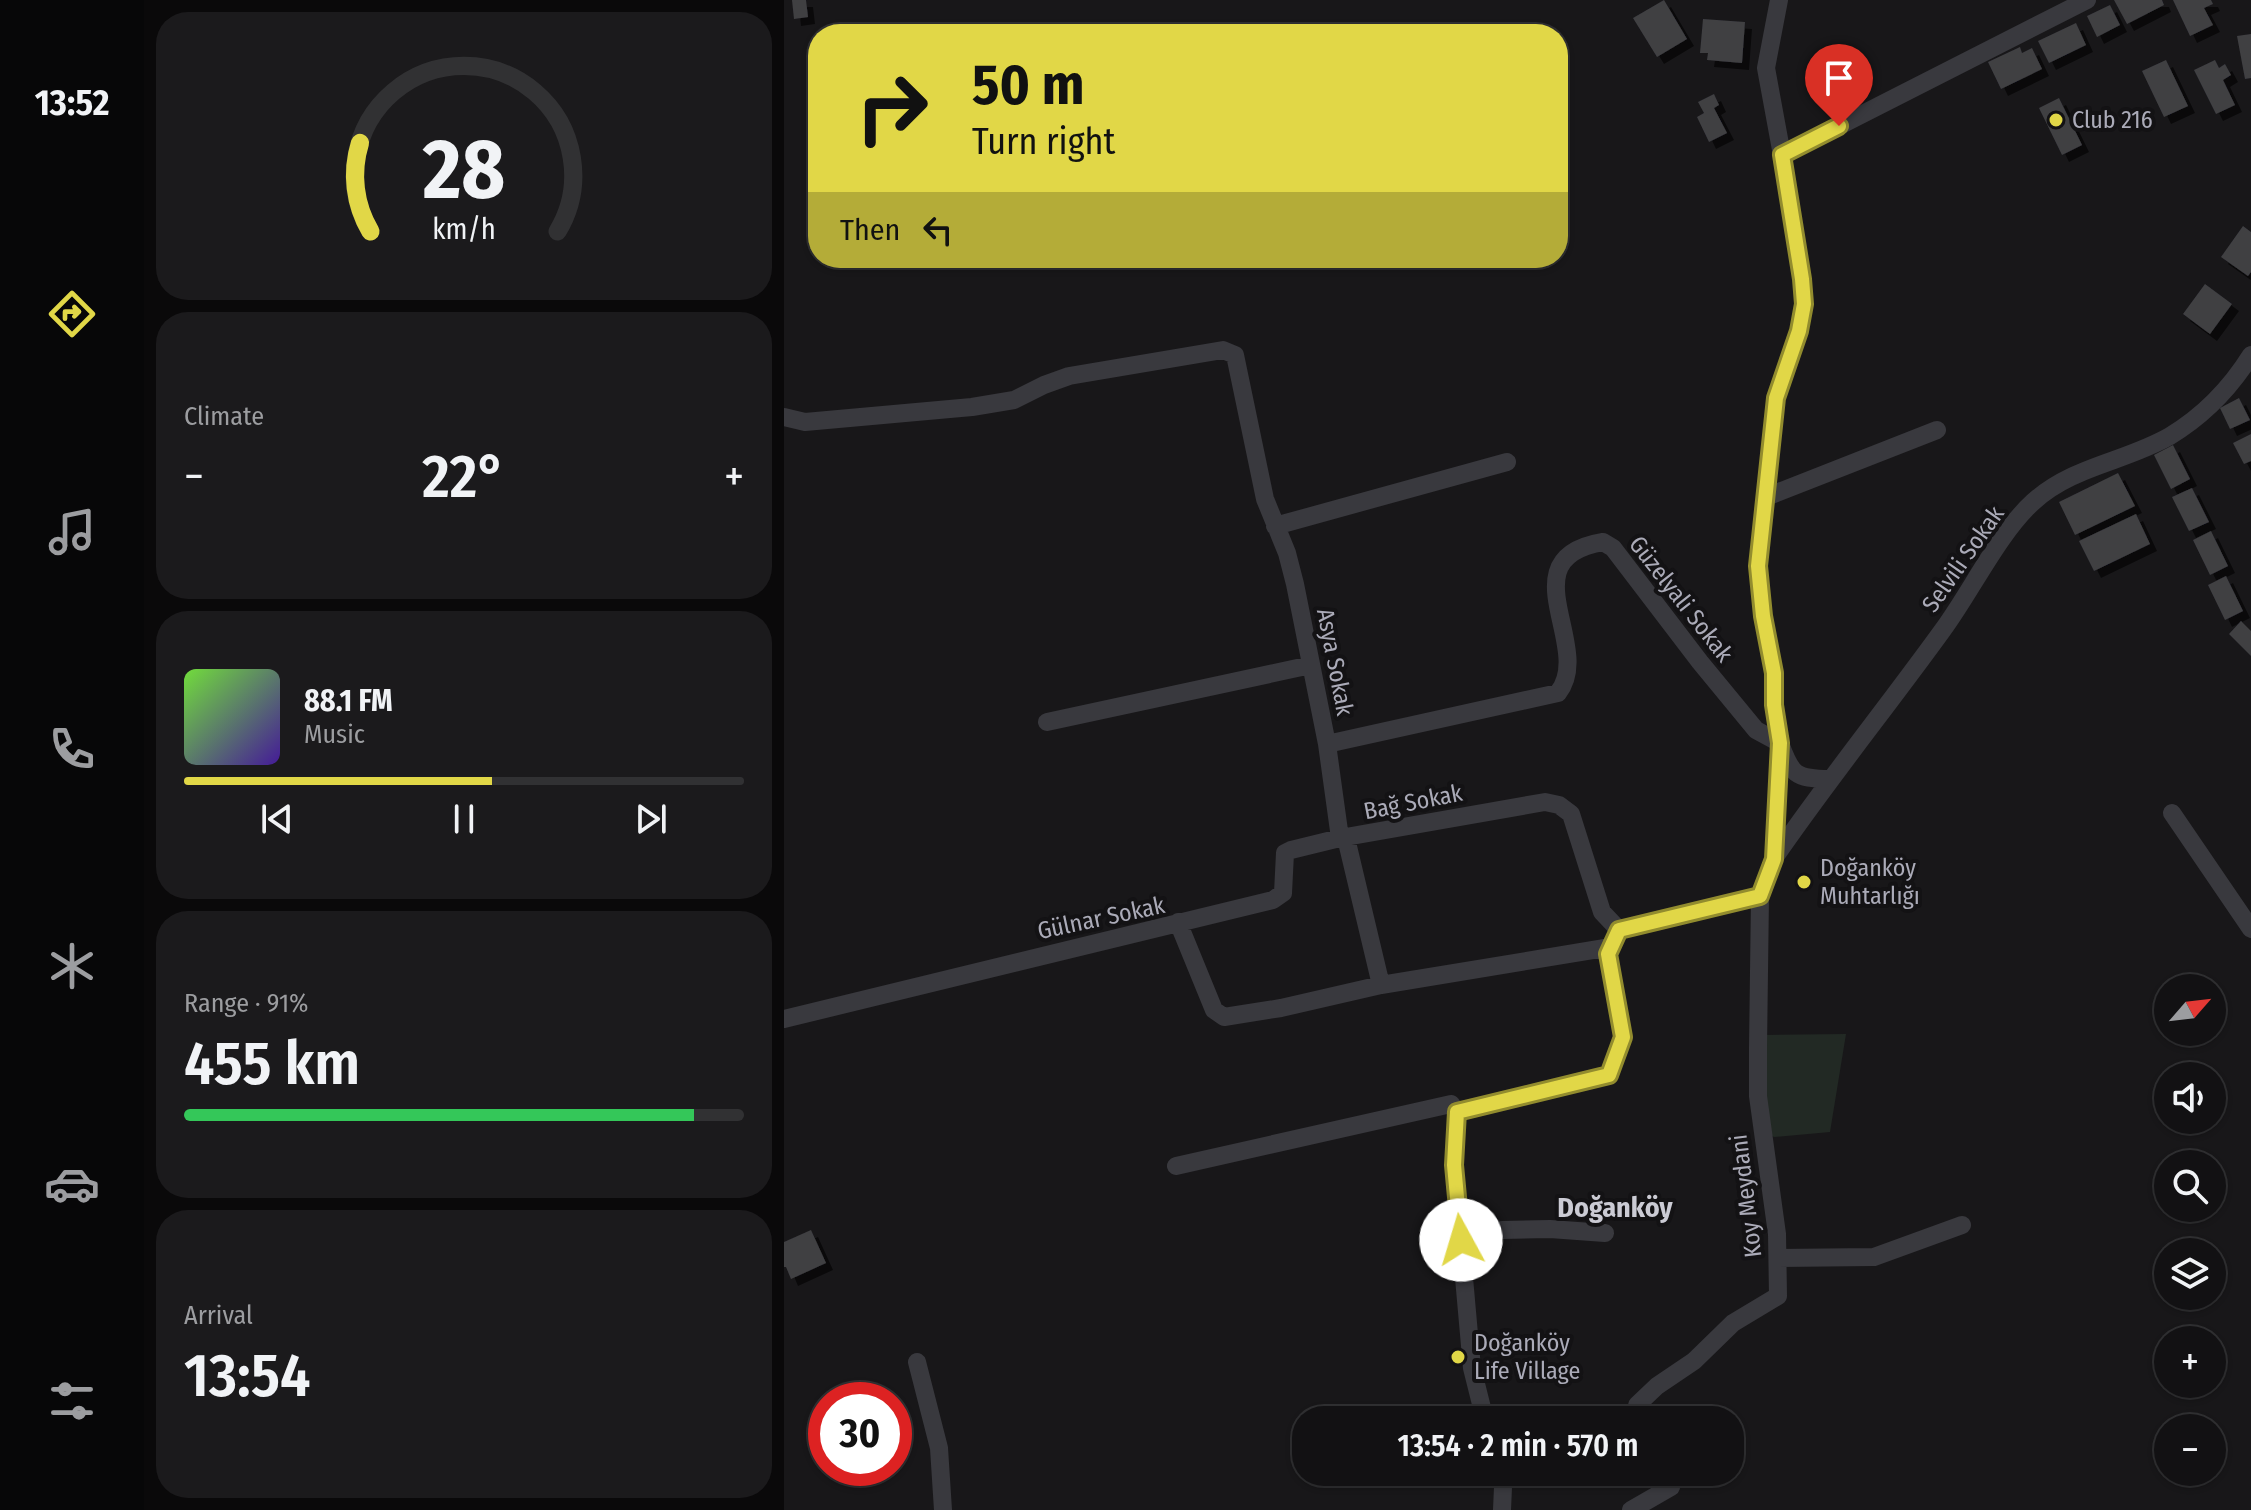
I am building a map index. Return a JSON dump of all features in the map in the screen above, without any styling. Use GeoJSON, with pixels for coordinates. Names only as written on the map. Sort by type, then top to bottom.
{"type":"FeatureCollection","features":[{"type":"Feature","properties":{"kind":"street"},"geometry":{"type":"LineString","coordinates":[[1779,0],[1766,68],[1804,304],[1799,331],[1776,398],[1758,566],[1763,616],[1774,673],[1774,705],[1780,743],[1789,768],[1806,779],[1829,779]]}},
{"type":"Feature","properties":{"kind":"street"},"geometry":{"type":"LineString","coordinates":[[1782,155],[2087,0]]}},
{"type":"Feature","properties":{"kind":"street","name":"Asya Sokak"},"geometry":{"type":"LineString","coordinates":[[784,417],[805,422],[972,407],[1014,400],[1069,376],[1223,350],[1235,355],[1265,499],[1287,553],[1295,584],[1343,838],[1381,985]]}},
{"type":"Feature","properties":{"kind":"street","name":"Selvili Sokak"},"geometry":{"type":"LineString","coordinates":[[1774,859],[1829,779],[1943,630],[2012,526],[2031,504],[2051,487],[2074,474],[2169,436],[2201,413],[2224,390],[2251,355]]}},
{"type":"Feature","properties":{"kind":"street"},"geometry":{"type":"LineString","coordinates":[[1766,497],[1937,430]]}},
{"type":"Feature","properties":{"kind":"street"},"geometry":{"type":"LineString","coordinates":[[1275,526],[1507,462]]}},
{"type":"Feature","properties":{"kind":"street","name":"Güzelyali Sokak"},"geometry":{"type":"LineString","coordinates":[[1327,744],[1558,693],[1565,684],[1567,674],[1566,651],[1556,603],[1560,566],[1577,549],[1603,542],[1613,548],[1756,730],[1780,743]]}},
{"type":"Feature","properties":{"kind":"street"},"geometry":{"type":"LineString","coordinates":[[1047,722],[1311,665]]}},
{"type":"Feature","properties":{"kind":"street"},"geometry":{"type":"LineString","coordinates":[[1457,1112],[1609,1075],[1623,1037],[1608,954],[1619,930],[1760,896],[1774,859],[1780,743]]}},
{"type":"Feature","properties":{"kind":"street","name":"Bağ Sokak"},"geometry":{"type":"LineString","coordinates":[[1178,922],[1273,900],[1283,893],[1285,853],[1343,838],[1545,802],[1559,805],[1571,814],[1602,912],[1619,930]]}},
{"type":"Feature","properties":{"kind":"street"},"geometry":{"type":"LineString","coordinates":[[2172,813],[2251,929]]}},
{"type":"Feature","properties":{"kind":"street","name":"Koy Meydani"},"geometry":{"type":"LineString","coordinates":[[1637,1406],[1657,1386],[1694,1361],[1733,1323],[1778,1296],[1778,1258],[1758,1096],[1760,896]]}},
{"type":"Feature","properties":{"kind":"street","name":"Gülnar Sokak"},"geometry":{"type":"LineString","coordinates":[[784,1019],[1178,922],[1214,1010],[1224,1017],[1281,1008],[1381,985],[1611,947]]}},
{"type":"Feature","properties":{"kind":"street"},"geometry":{"type":"LineString","coordinates":[[1176,1166],[1451,1104],[1457,1112],[1454,1165],[1472,1368],[1482,1406]]}},
{"type":"Feature","properties":{"kind":"street"},"geometry":{"type":"LineString","coordinates":[[1778,1258],[1874,1257],[1962,1225]]}},
{"type":"Feature","properties":{"kind":"street"},"geometry":{"type":"LineString","coordinates":[[1461,1240],[1502,1230],[1605,1233]]}},
{"type":"Feature","properties":{"kind":"street"},"geometry":{"type":"LineString","coordinates":[[917,1362],[939,1448],[943,1510]]}},
{"type":"Feature","properties":{"kind":"street"},"geometry":{"type":"LineString","coordinates":[[1502,1510],[1503,1486]]}},
{"type":"Feature","properties":{"kind":"street"},"geometry":{"type":"LineString","coordinates":[[1631,1510],[1670,1486]]}},
{"type":"Feature","properties":{"kind":"shaded area"},"geometry":{"type":"Polygon","coordinates":[[[1846,1034],[1830,1132],[1774,1137],[1766,1132],[1764,1035],[1846,1034]]]}},
{"type":"Feature","properties":{"kind":"building"},"geometry":{"type":"Polygon","coordinates":[[[792,0],[806,0],[808,17],[794,19],[792,0]]]}},
{"type":"Feature","properties":{"kind":"building"},"geometry":{"type":"Polygon","coordinates":[[[1664,0],[1687,39],[1657,57],[1633,18],[1664,0]]]}},
{"type":"Feature","properties":{"kind":"building"},"geometry":{"type":"Polygon","coordinates":[[[2114,0],[2162,0],[2164,5],[2127,24],[2114,0]]]}},
{"type":"Feature","properties":{"kind":"building"},"geometry":{"type":"Polygon","coordinates":[[[2173,0],[2211,0],[2213,4],[2204,8],[2213,25],[2190,36],[2173,0]]]}},
{"type":"Feature","properties":{"kind":"building"},"geometry":{"type":"Polygon","coordinates":[[[2110,5],[2120,25],[2097,37],[2087,16],[2110,5]]]}},
{"type":"Feature","properties":{"kind":"building"},"geometry":{"type":"Polygon","coordinates":[[[1703,19],[1745,22],[1742,63],[1707,60],[1708,53],[1700,53],[1703,19]]]}},
{"type":"Feature","properties":{"kind":"building"},"geometry":{"type":"Polygon","coordinates":[[[2076,23],[2086,45],[2049,63],[2038,41],[2076,23]]]}},
{"type":"Feature","properties":{"kind":"building"},"geometry":{"type":"Polygon","coordinates":[[[2251,34],[2251,78],[2245,79],[2237,36],[2251,34]]]}},
{"type":"Feature","properties":{"kind":"building"},"geometry":{"type":"Polygon","coordinates":[[[2020,47],[2022,53],[2032,48],[2042,69],[2001,89],[1988,62],[2020,47]]]}},
{"type":"Feature","properties":{"kind":"building"},"geometry":{"type":"Polygon","coordinates":[[[2166,60],[2188,106],[2164,117],[2142,71],[2166,60]]]}},
{"type":"Feature","properties":{"kind":"building"},"geometry":{"type":"Polygon","coordinates":[[[2215,60],[2219,68],[2225,64],[2231,75],[2223,80],[2235,105],[2216,114],[2194,70],[2215,60]]]}},
{"type":"Feature","properties":{"kind":"building"},"geometry":{"type":"Polygon","coordinates":[[[1714,94],[1719,105],[1714,108],[1727,133],[1709,142],[1697,117],[1704,113],[1698,102],[1714,94]]]}},
{"type":"Feature","properties":{"kind":"building"},"geometry":{"type":"Polygon","coordinates":[[[2059,98],[2082,145],[2062,155],[2039,108],[2059,98]]]}},
{"type":"Feature","properties":{"kind":"building"},"geometry":{"type":"Polygon","coordinates":[[[2243,226],[2251,232],[2251,272],[2248,276],[2221,257],[2243,226]]]}},
{"type":"Feature","properties":{"kind":"building"},"geometry":{"type":"Polygon","coordinates":[[[2205,284],[2232,304],[2210,334],[2183,314],[2205,284]]]}},
{"type":"Feature","properties":{"kind":"building"},"geometry":{"type":"Polygon","coordinates":[[[2239,398],[2250,420],[2230,429],[2220,408],[2239,398]]]}},
{"type":"Feature","properties":{"kind":"building"},"geometry":{"type":"Polygon","coordinates":[[[2251,434],[2251,461],[2244,464],[2233,443],[2251,434]]]}},
{"type":"Feature","properties":{"kind":"building"},"geometry":{"type":"Polygon","coordinates":[[[2173,445],[2190,479],[2171,489],[2154,455],[2173,445]]]}},
{"type":"Feature","properties":{"kind":"building"},"geometry":{"type":"Polygon","coordinates":[[[2118,473],[2135,506],[2075,535],[2059,502],[2118,473]]]}},
{"type":"Feature","properties":{"kind":"building"},"geometry":{"type":"Polygon","coordinates":[[[2192,488],[2209,522],[2189,531],[2172,497],[2192,488]]]}},
{"type":"Feature","properties":{"kind":"building"},"geometry":{"type":"Polygon","coordinates":[[[2136,514],[2150,544],[2094,571],[2079,541],[2136,514]]]}},
{"type":"Feature","properties":{"kind":"building"},"geometry":{"type":"Polygon","coordinates":[[[2211,531],[2228,566],[2210,575],[2193,540],[2211,531]]]}},
{"type":"Feature","properties":{"kind":"building"},"geometry":{"type":"Polygon","coordinates":[[[2226,576],[2243,611],[2225,620],[2208,585],[2226,576]]]}},
{"type":"Feature","properties":{"kind":"building"},"geometry":{"type":"Polygon","coordinates":[[[2241,621],[2251,631],[2251,656],[2229,634],[2241,621]]]}},
{"type":"Feature","properties":{"kind":"building"},"geometry":{"type":"Polygon","coordinates":[[[811,1230],[826,1263],[791,1279],[784,1267],[784,1242],[811,1230]]]}},
{"type":"Feature","properties":{"kind":"place","name":"Club 216"},"geometry":{"type":"Point","coordinates":[2056,120]}},
{"type":"Feature","properties":{"kind":"place","name":"Doğanköy Muhtarlığı"},"geometry":{"type":"Point","coordinates":[1804,882]}},
{"type":"Feature","properties":{"kind":"place","name":"Doğanköy Life Village"},"geometry":{"type":"Point","coordinates":[1458,1357]}},
{"type":"Feature","properties":{"kind":"district","name":"Doğanköy"},"geometry":{"type":"Point","coordinates":[1615,1207]}},
{"type":"Feature","properties":{"kind":"route"},"geometry":{"type":"LineString","coordinates":[[1461,1240],[1454,1165],[1457,1112],[1609,1075],[1623,1037],[1608,954],[1619,930],[1760,896],[1774,859],[1780,743],[1774,705],[1774,673],[1763,616],[1758,566],[1776,398],[1799,331],[1804,304],[1782,155],[1839,126]]}}]}
